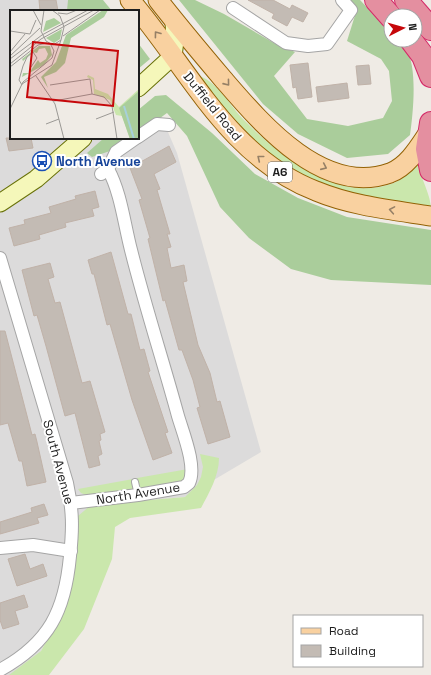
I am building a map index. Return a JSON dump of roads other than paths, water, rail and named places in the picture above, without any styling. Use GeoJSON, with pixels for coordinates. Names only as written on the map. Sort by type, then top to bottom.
{"type":"FeatureCollection","features":[{"type":"Feature","properties":{"kind":"highway"},"geometry":{"type":"LineString","coordinates":[[376,0],[383,8]]}},
{"type":"Feature","properties":{"kind":"highway"},"geometry":{"type":"LineString","coordinates":[[406,0],[431,29]]}},
{"type":"Feature","properties":{"kind":"highway"},"geometry":{"type":"LineString","coordinates":[[417,48],[423,56],[431,76]]}},
{"type":"Feature","properties":{"kind":"highway","name":"A6"},"geometry":{"type":"LineString","coordinates":[[430,127],[427,149],[431,170]]}},
{"type":"Feature","properties":{"kind":"main road","name":"Duffield Road"},"geometry":{"type":"LineString","coordinates":[[130,0],[138,10]]}},
{"type":"Feature","properties":{"kind":"main road","name":"Duffield Road"},"geometry":{"type":"LineString","coordinates":[[158,0],[201,54],[267,128],[304,158],[340,174],[366,177],[390,173],[406,162],[416,152],[430,127]]}},
{"type":"Feature","properties":{"kind":"main road","name":"Duffield Road"},"geometry":{"type":"LineString","coordinates":[[139,12],[224,123],[247,147],[280,173],[315,191],[344,200],[431,216]]}},
{"type":"Feature","properties":{"kind":"street"},"geometry":{"type":"LineString","coordinates":[[234,8],[286,43],[308,46],[327,44],[344,21],[351,10],[342,0]]}},
{"type":"Feature","properties":{"kind":"street"},"geometry":{"type":"LineString","coordinates":[[173,56],[175,41],[174,20]]}},
{"type":"Feature","properties":{"kind":"street"},"geometry":{"type":"LineString","coordinates":[[139,87],[173,56],[201,54]]}},
{"type":"Feature","properties":{"kind":"street","name":"North Avenue"},"geometry":{"type":"LineString","coordinates":[[139,136],[157,124],[169,125]]}},
{"type":"Feature","properties":{"kind":"street"},"geometry":{"type":"LineString","coordinates":[[0,203],[36,179],[82,139]]}},
{"type":"Feature","properties":{"kind":"street","name":"North Avenue"},"geometry":{"type":"LineString","coordinates":[[71,503],[138,495],[184,487],[190,483],[193,473],[183,432],[131,250],[123,213],[113,178],[104,171],[116,152],[134,139]]}},
{"type":"Feature","properties":{"kind":"street","name":"South Avenue"},"geometry":{"type":"LineString","coordinates":[[0,258],[71,503],[73,517],[71,551],[65,593],[54,618],[44,634],[28,652],[0,670]]}},
{"type":"Feature","properties":{"kind":"street"},"geometry":{"type":"LineString","coordinates":[[0,548],[33,545],[71,551]]}},
{"type":"Feature","properties":{"kind":"lane"},"geometry":{"type":"LineString","coordinates":[[136,482],[138,495]]}},
{"type":"Feature","properties":{"kind":"place","name":"North Avenue"},"geometry":{"type":"Point","coordinates":[42,161]}}]}
